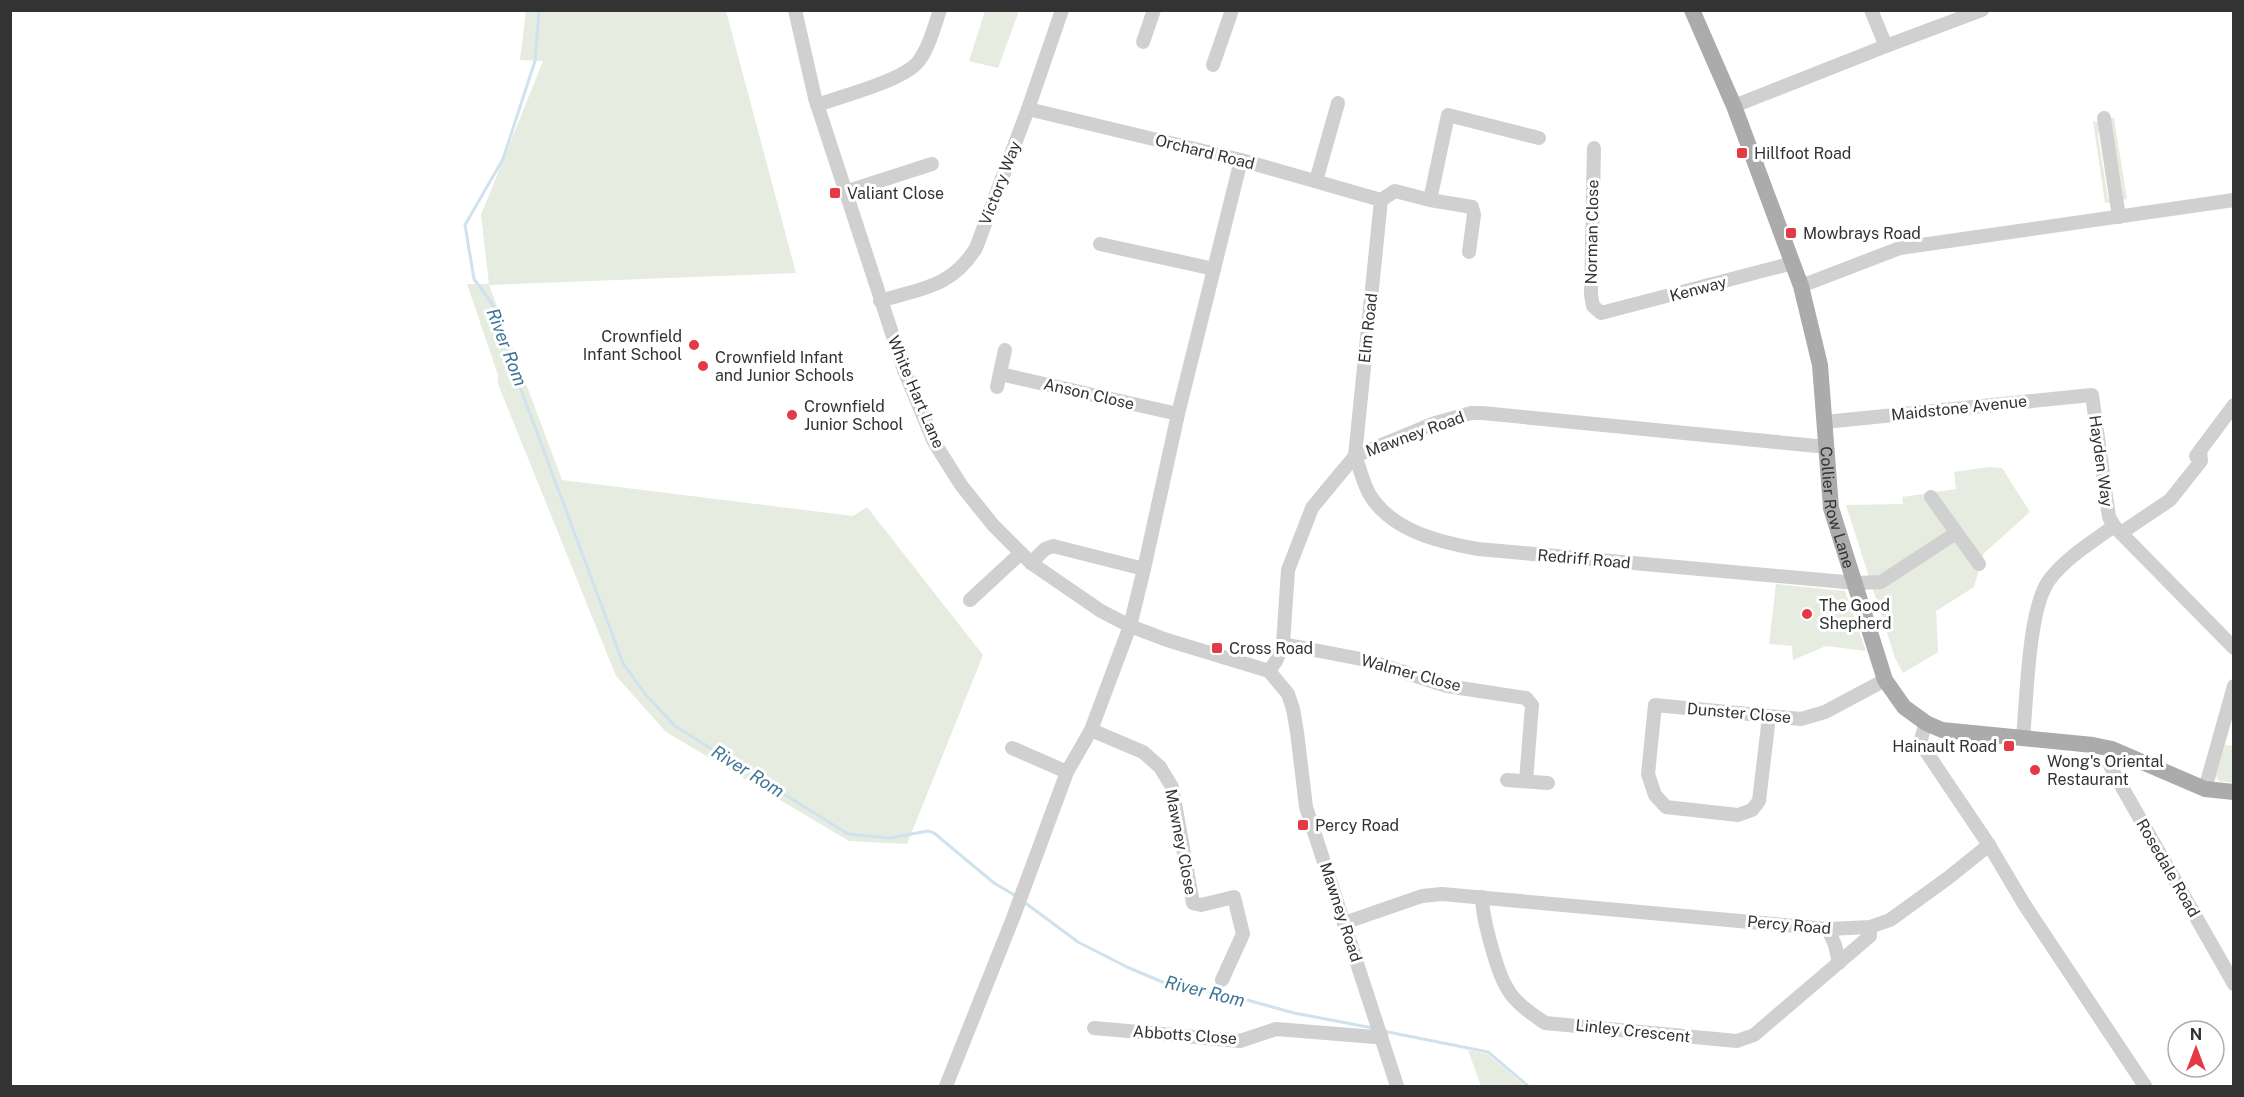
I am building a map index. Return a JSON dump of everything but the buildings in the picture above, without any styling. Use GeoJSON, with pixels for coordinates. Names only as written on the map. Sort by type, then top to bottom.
{"type":"FeatureCollection","features":[{"type":"Feature","properties":{"kind":"main road","name":"Collier Row Lane"},"geometry":{"type":"LineString","coordinates":[[1692,10],[1734,106],[1801,286],[1820,365],[1831,508],[1885,680],[1904,707],[1926,723],[1942,730],[2023,737],[2112,749],[2205,789],[2234,792]]}},
{"type":"Feature","properties":{"kind":"street","name":"White Hart Lane"},"geometry":{"type":"LineString","coordinates":[[795,10],[817,105],[904,370],[936,445],[961,485],[993,525],[1026,558],[1101,611],[1130,626],[1167,640],[1269,671]]}},
{"type":"Feature","properties":{"kind":"street"},"geometry":{"type":"LineString","coordinates":[[817,105],[898,77],[918,62],[931,37],[940,10]]}},
{"type":"Feature","properties":{"kind":"street","name":"Victory Way"},"geometry":{"type":"LineString","coordinates":[[880,301],[938,284],[952,276],[976,248],[1062,10]]}},
{"type":"Feature","properties":{"kind":"street"},"geometry":{"type":"LineString","coordinates":[[1143,42],[1154,10]]}},
{"type":"Feature","properties":{"kind":"street"},"geometry":{"type":"LineString","coordinates":[[1213,65],[1232,10]]}},
{"type":"Feature","properties":{"kind":"street"},"geometry":{"type":"LineString","coordinates":[[1871,10],[1886,46]]}},
{"type":"Feature","properties":{"kind":"street"},"geometry":{"type":"LineString","coordinates":[[1734,106],[1982,10]]}},
{"type":"Feature","properties":{"kind":"street"},"geometry":{"type":"LineString","coordinates":[[1316,181],[1338,103]]}},
{"type":"Feature","properties":{"kind":"street","name":"Orchard Road"},"geometry":{"type":"LineString","coordinates":[[1028,109],[1241,160],[1381,200]]}},
{"type":"Feature","properties":{"kind":"street"},"geometry":{"type":"LineString","coordinates":[[1430,200],[1448,115],[1539,138]]}},
{"type":"Feature","properties":{"kind":"street"},"geometry":{"type":"LineString","coordinates":[[2104,118],[2119,217]]}},
{"type":"Feature","properties":{"kind":"street","name":"Norman Close"},"geometry":{"type":"LineString","coordinates":[[1594,148],[1591,294],[1593,306],[1601,312]]}},
{"type":"Feature","properties":{"kind":"street"},"geometry":{"type":"LineString","coordinates":[[946,1086],[1025,888],[1067,772],[1091,730],[1130,626],[1178,414],[1241,160]]}},
{"type":"Feature","properties":{"kind":"street"},"geometry":{"type":"LineString","coordinates":[[845,192],[932,164]]}},
{"type":"Feature","properties":{"kind":"street"},"geometry":{"type":"LineString","coordinates":[[1381,200],[1395,191],[1472,207],[1474,215],[1469,252]]}},
{"type":"Feature","properties":{"kind":"street","name":"Elm Road"},"geometry":{"type":"LineString","coordinates":[[1355,456],[1381,200]]}},
{"type":"Feature","properties":{"kind":"street"},"geometry":{"type":"LineString","coordinates":[[1801,286],[1900,248],[2234,200]]}},
{"type":"Feature","properties":{"kind":"street"},"geometry":{"type":"LineString","coordinates":[[1100,244],[1214,269]]}},
{"type":"Feature","properties":{"kind":"street","name":"Kenway"},"geometry":{"type":"LineString","coordinates":[[1601,312],[1793,263]]}},
{"type":"Feature","properties":{"kind":"street","name":"Anson Close"},"geometry":{"type":"LineString","coordinates":[[1005,350],[998,381],[1178,414]]}},
{"type":"Feature","properties":{"kind":"street","name":"Maidstone Avenue"},"geometry":{"type":"LineString","coordinates":[[1825,422],[2092,395]]}},
{"type":"Feature","properties":{"kind":"street","name":"Hayden Way"},"geometry":{"type":"LineString","coordinates":[[2092,395],[2109,517],[2117,529]]}},
{"type":"Feature","properties":{"kind":"street"},"geometry":{"type":"LineString","coordinates":[[2023,737],[2036,606],[2048,580],[2060,567],[2117,529],[2170,500],[2201,461],[2198,454],[2234,405]]}},
{"type":"Feature","properties":{"kind":"street","name":"Mawney Road"},"geometry":{"type":"LineString","coordinates":[[1398,1086],[1306,807],[1293,709],[1282,685],[1269,671],[1283,644],[1288,570],[1312,508],[1355,456],[1435,423],[1471,414],[1482,413],[1827,447]]}},
{"type":"Feature","properties":{"kind":"street","name":"Redriff Road"},"geometry":{"type":"LineString","coordinates":[[1355,456],[1370,495],[1387,516],[1413,531],[1448,544],[1478,549],[1856,583],[1881,582],[1956,533]]}},
{"type":"Feature","properties":{"kind":"street"},"geometry":{"type":"LineString","coordinates":[[1931,497],[1978,564]]}},
{"type":"Feature","properties":{"kind":"street"},"geometry":{"type":"LineString","coordinates":[[2117,529],[2234,648]]}},
{"type":"Feature","properties":{"kind":"street"},"geometry":{"type":"LineString","coordinates":[[970,600],[1026,558],[1053,546],[1144,569]]}},
{"type":"Feature","properties":{"kind":"street","name":"Walmer Close"},"geometry":{"type":"LineString","coordinates":[[1283,644],[1366,660],[1447,686],[1526,698],[1532,705],[1526,781]]}},
{"type":"Feature","properties":{"kind":"street","name":"Dunster Close"},"geometry":{"type":"LineString","coordinates":[[1769,717],[1759,801],[1752,810],[1738,814],[1666,807],[1654,795],[1648,774],[1655,705],[1801,719],[1825,712],[1885,680]]}},
{"type":"Feature","properties":{"kind":"street"},"geometry":{"type":"LineString","coordinates":[[2205,789],[2234,686]]}},
{"type":"Feature","properties":{"kind":"street"},"geometry":{"type":"LineString","coordinates":[[1926,723],[1921,739],[1923,747],[2145,1086]]}},
{"type":"Feature","properties":{"kind":"street","name":"Mawney Close"},"geometry":{"type":"LineString","coordinates":[[1091,730],[1143,752],[1160,767],[1172,788],[1193,903],[1202,905],[1234,897],[1242,934],[1222,980]]}},
{"type":"Feature","properties":{"kind":"street"},"geometry":{"type":"LineString","coordinates":[[1012,748],[1067,772]]}},
{"type":"Feature","properties":{"kind":"street","name":"Rosedale Road"},"geometry":{"type":"LineString","coordinates":[[2112,749],[2110,765],[2114,773],[2234,984]]}},
{"type":"Feature","properties":{"kind":"street"},"geometry":{"type":"LineString","coordinates":[[1507,780],[1548,783]]}},
{"type":"Feature","properties":{"kind":"street","name":"Linley Crescent"},"geometry":{"type":"LineString","coordinates":[[1482,897],[1490,937],[1507,989],[1528,1011],[1545,1023],[1737,1041],[1754,1035],[1870,936],[1875,926],[1890,920],[1989,845]]}},
{"type":"Feature","properties":{"kind":"street","name":"Percy Road"},"geometry":{"type":"LineString","coordinates":[[1344,923],[1422,896],[1442,894],[1828,929],[1875,926]]}},
{"type":"Feature","properties":{"kind":"street"},"geometry":{"type":"LineString","coordinates":[[1828,929],[1839,963]]}},
{"type":"Feature","properties":{"kind":"street","name":"Abbotts Close"},"geometry":{"type":"LineString","coordinates":[[1094,1028],[1240,1041],[1276,1029],[1375,1037],[1379,1030]]}},
{"type":"Feature","properties":{"kind":"shaded area"},"geometry":{"type":"Polygon","coordinates":[[[526,11],[726,11],[796,273],[489,285],[562,480],[853,516],[867,507],[983,655],[907,844],[849,841],[666,732],[616,676],[498,384],[498,375],[467,284],[489,284],[481,215],[543,61],[520,60],[526,11]]]}},
{"type":"Feature","properties":{"kind":"shaded area"},"geometry":{"type":"Polygon","coordinates":[[[985,11],[1019,11],[998,68],[969,61],[985,11]]]}},
{"type":"Feature","properties":{"kind":"shaded area"},"geometry":{"type":"Polygon","coordinates":[[[2114,118],[2127,199],[2120,200],[2123,195],[2113,132],[2108,129],[2108,122],[2114,118]]]}},
{"type":"Feature","properties":{"kind":"shaded area"},"geometry":{"type":"Polygon","coordinates":[[[2093,121],[2100,123],[2098,135],[2108,198],[2112,202],[2105,203],[2093,121]]]}},
{"type":"Feature","properties":{"kind":"shaded area"},"geometry":{"type":"Polygon","coordinates":[[[1989,467],[2002,468],[2030,512],[1984,553],[1974,587],[1936,611],[1938,652],[1903,673],[1895,658],[1846,505],[1903,504],[1902,497],[1956,489],[1954,472],[1989,467]]]}},
{"type":"Feature","properties":{"kind":"shaded area"},"geometry":{"type":"Polygon","coordinates":[[[1776,584],[1845,591],[1866,651],[1826,646],[1793,660],[1792,646],[1769,644],[1776,584]]]}},
{"type":"Feature","properties":{"kind":"shaded area"},"geometry":{"type":"Polygon","coordinates":[[[2225,745],[2233,746],[2233,783],[2219,781],[2216,776],[2225,745]]]}},
{"type":"Feature","properties":{"kind":"shaded area"},"geometry":{"type":"Polygon","coordinates":[[[1468,1050],[1487,1054],[1525,1086],[1481,1086],[1468,1050]]]}},
{"type":"Feature","properties":{"kind":"waterway","name":"River Rom"},"geometry":{"type":"LineString","coordinates":[[539,10],[535,61],[503,159],[465,225],[474,279],[493,305],[517,379],[623,663],[645,694],[675,726],[848,834],[890,838],[928,831],[934,833],[994,883],[1016,896]]}},
{"type":"Feature","properties":{"kind":"waterway","name":"River Rom"},"geometry":{"type":"LineString","coordinates":[[1024,902],[1078,942],[1127,967],[1172,986],[1229,995],[1294,1013],[1373,1028]]}},
{"type":"Feature","properties":{"kind":"waterway","name":"River Rom"},"geometry":{"type":"LineString","coordinates":[[1383,1031],[1488,1052],[1528,1086]]}},
{"type":"Feature","properties":{"kind":"place","name":"Hillfoot Road"},"geometry":{"type":"Point","coordinates":[1742,153]}},
{"type":"Feature","properties":{"kind":"place","name":"Valiant Close"},"geometry":{"type":"Point","coordinates":[835,193]}},
{"type":"Feature","properties":{"kind":"place","name":"Mowbrays Road"},"geometry":{"type":"Point","coordinates":[1791,233]}},
{"type":"Feature","properties":{"kind":"place","name":"Crownfield Infant School"},"geometry":{"type":"Point","coordinates":[694,345]}},
{"type":"Feature","properties":{"kind":"place","name":"Crownfield Infant and Junior Schools"},"geometry":{"type":"Point","coordinates":[703,366]}},
{"type":"Feature","properties":{"kind":"place","name":"Crownfield Junior School"},"geometry":{"type":"Point","coordinates":[792,415]}},
{"type":"Feature","properties":{"kind":"place","name":"The Good Shepherd"},"geometry":{"type":"Point","coordinates":[1807,614]}},
{"type":"Feature","properties":{"kind":"place","name":"Cross Road"},"geometry":{"type":"Point","coordinates":[1217,648]}},
{"type":"Feature","properties":{"kind":"place","name":"Hainault Road"},"geometry":{"type":"Point","coordinates":[2009,746]}},
{"type":"Feature","properties":{"kind":"place","name":"Wong's Oriental Restaurant"},"geometry":{"type":"Point","coordinates":[2035,770]}},
{"type":"Feature","properties":{"kind":"place","name":"Percy Road"},"geometry":{"type":"Point","coordinates":[1303,825]}}]}
